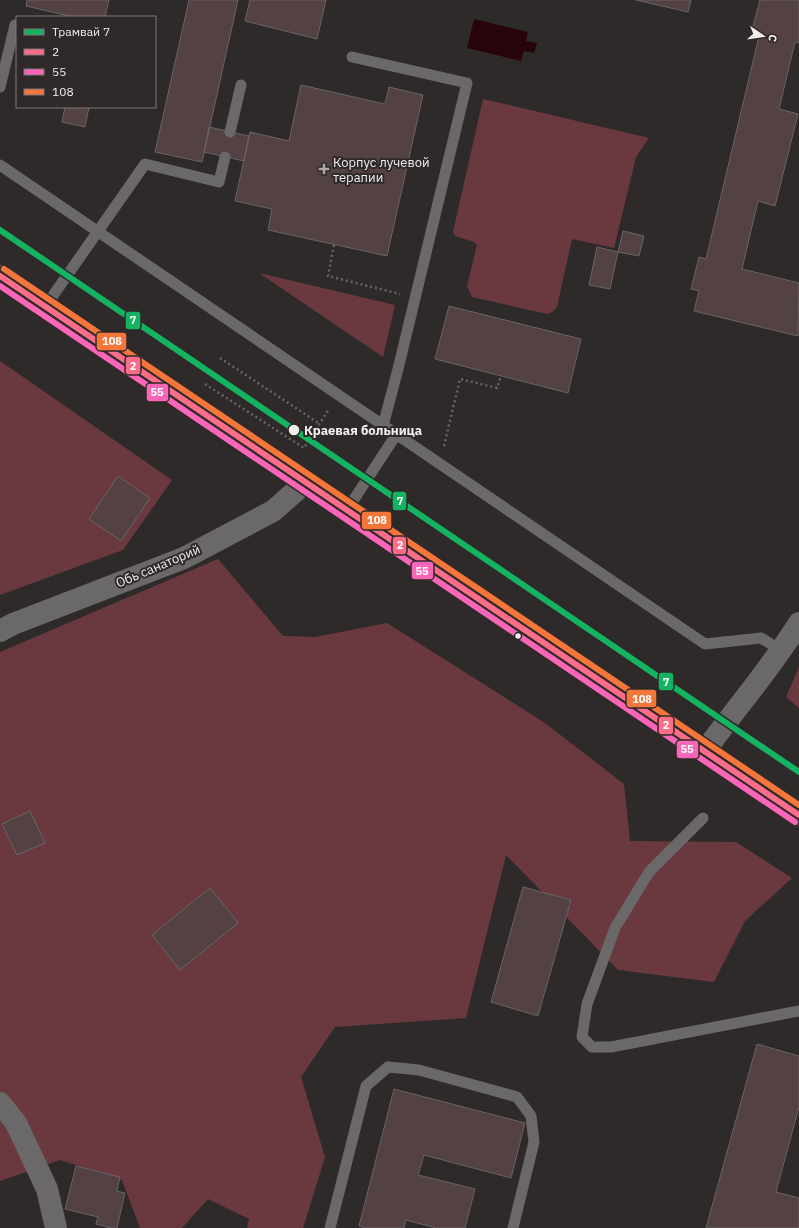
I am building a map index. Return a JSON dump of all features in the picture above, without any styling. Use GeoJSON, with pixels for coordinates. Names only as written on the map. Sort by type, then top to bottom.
{"type":"FeatureCollection","features":[{"type":"Feature","properties":{"kind":"main road"},"geometry":{"type":"LineString","coordinates":[[0,276],[799,814]]}},
{"type":"Feature","properties":{"kind":"main road","name":"Обь санаторий"},"geometry":{"type":"LineString","coordinates":[[0,631],[13,624],[184,558],[273,511],[306,482]]}},
{"type":"Feature","properties":{"kind":"main road"},"geometry":{"type":"LineString","coordinates":[[705,751],[782,651],[799,623]]}},
{"type":"Feature","properties":{"kind":"main road"},"geometry":{"type":"LineString","coordinates":[[0,1103],[16,1123],[47,1189],[56,1228]]}},
{"type":"Feature","properties":{"kind":"lane"},"geometry":{"type":"LineString","coordinates":[[0,86],[14,25]]}},
{"type":"Feature","properties":{"kind":"lane"},"geometry":{"type":"LineString","coordinates":[[352,57],[467,83],[383,426]]}},
{"type":"Feature","properties":{"kind":"lane"},"geometry":{"type":"LineString","coordinates":[[230,132],[241,84]]}},
{"type":"Feature","properties":{"kind":"lane"},"geometry":{"type":"LineString","coordinates":[[45,307],[145,164],[219,182],[224,157]]}},
{"type":"Feature","properties":{"kind":"lane"},"geometry":{"type":"LineString","coordinates":[[0,165],[705,644],[761,638],[782,651]]}},
{"type":"Feature","properties":{"kind":"lane"},"geometry":{"type":"LineString","coordinates":[[347,510],[396,435]]}},
{"type":"Feature","properties":{"kind":"lane"},"geometry":{"type":"LineString","coordinates":[[703,818],[649,872],[615,928],[587,1004],[582,1037],[592,1047],[611,1047],[799,1011]]}},
{"type":"Feature","properties":{"kind":"lane"},"geometry":{"type":"LineString","coordinates":[[330,1228],[366,1086],[388,1067],[419,1070],[517,1097],[531,1116],[534,1142],[513,1228]]}},
{"type":"Feature","properties":{"kind":"path"},"geometry":{"type":"LineString","coordinates":[[334,244],[328,276],[402,294]]}},
{"type":"Feature","properties":{"kind":"path"},"geometry":{"type":"LineString","coordinates":[[220,358],[320,424]]}},
{"type":"Feature","properties":{"kind":"path"},"geometry":{"type":"LineString","coordinates":[[439,464],[460,379],[497,388],[501,376]]}},
{"type":"Feature","properties":{"kind":"path"},"geometry":{"type":"LineString","coordinates":[[205,384],[304,448],[338,395]]}},
{"type":"Feature","properties":{"kind":"shaded area"},"geometry":{"type":"Polygon","coordinates":[[[474,19],[528,32],[526,41],[537,43],[534,53],[524,51],[521,61],[467,48],[474,19]]]}},
{"type":"Feature","properties":{"kind":"shaded area"},"geometry":{"type":"Polygon","coordinates":[[[483,99],[649,138],[636,157],[614,248],[572,239],[557,307],[552,312],[547,314],[472,297],[467,286],[477,245],[474,242],[455,236],[453,232],[483,99]]]}},
{"type":"Feature","properties":{"kind":"shaded area"},"geometry":{"type":"Polygon","coordinates":[[[259,273],[395,305],[383,357],[259,273]]]}},
{"type":"Feature","properties":{"kind":"shaded area"},"geometry":{"type":"Polygon","coordinates":[[[0,361],[172,480],[123,550],[0,595],[0,361]]]}},
{"type":"Feature","properties":{"kind":"shaded area"},"geometry":{"type":"Polygon","coordinates":[[[218,559],[283,636],[315,637],[387,623],[545,723],[624,784],[630,841],[736,842],[792,878],[745,921],[714,982],[618,970],[506,855],[466,1018],[335,1027],[301,1077],[325,1157],[303,1228],[247,1228],[249,1219],[208,1199],[182,1228],[140,1228],[122,1180],[60,1160],[0,1181],[0,652],[218,559]]]}},
{"type":"Feature","properties":{"kind":"shaded area"},"geometry":{"type":"Polygon","coordinates":[[[799,667],[799,708],[786,697],[799,667]]]}},
{"type":"Feature","properties":{"kind":"building"},"geometry":{"type":"Polygon","coordinates":[[[27,0],[109,0],[105,16],[69,16],[26,6],[27,0]]]}},
{"type":"Feature","properties":{"kind":"building"},"geometry":{"type":"Polygon","coordinates":[[[189,0],[238,0],[202,162],[155,152],[189,0]]]}},
{"type":"Feature","properties":{"kind":"building"},"geometry":{"type":"Polygon","coordinates":[[[250,0],[326,0],[317,39],[245,21],[250,0]]]}},
{"type":"Feature","properties":{"kind":"building"},"geometry":{"type":"Polygon","coordinates":[[[636,0],[691,0],[688,12],[636,0]]]}},
{"type":"Feature","properties":{"kind":"building"},"geometry":{"type":"Polygon","coordinates":[[[760,0],[799,0],[799,43],[795,42],[779,109],[798,114],[775,206],[758,201],[742,269],[799,283],[798,336],[694,311],[699,291],[691,289],[699,257],[706,259],[760,32],[752,30],[760,0]]]}},
{"type":"Feature","properties":{"kind":"building","name":"Корпус лучевой терапии"},"geometry":{"type":"Polygon","coordinates":[[[301,85],[385,104],[389,87],[423,95],[387,256],[268,230],[272,209],[235,201],[250,132],[289,141],[301,85]]]}},
{"type":"Feature","properties":{"kind":"building"},"geometry":{"type":"Polygon","coordinates":[[[65,108],[89,108],[85,127],[62,122],[65,108]]]}},
{"type":"Feature","properties":{"kind":"building"},"geometry":{"type":"Polygon","coordinates":[[[209,127],[249,136],[244,161],[204,152],[209,127]]]}},
{"type":"Feature","properties":{"kind":"building"},"geometry":{"type":"Polygon","coordinates":[[[623,231],[644,236],[639,256],[618,252],[623,231]]]}},
{"type":"Feature","properties":{"kind":"building"},"geometry":{"type":"Polygon","coordinates":[[[597,247],[618,252],[610,289],[589,285],[597,247]]]}},
{"type":"Feature","properties":{"kind":"building"},"geometry":{"type":"Polygon","coordinates":[[[449,306],[581,339],[568,393],[435,359],[449,306]]]}},
{"type":"Feature","properties":{"kind":"building"},"geometry":{"type":"Polygon","coordinates":[[[118,476],[150,498],[121,541],[89,519],[118,476]]]}},
{"type":"Feature","properties":{"kind":"building"},"geometry":{"type":"Polygon","coordinates":[[[30,811],[45,843],[17,855],[2,824],[30,811]]]}},
{"type":"Feature","properties":{"kind":"building"},"geometry":{"type":"Polygon","coordinates":[[[523,887],[571,900],[538,1016],[491,1002],[523,887]]]}},
{"type":"Feature","properties":{"kind":"building"},"geometry":{"type":"Polygon","coordinates":[[[210,888],[238,923],[180,970],[152,935],[210,888]]]}},
{"type":"Feature","properties":{"kind":"building"},"geometry":{"type":"Polygon","coordinates":[[[757,1044],[799,1056],[799,1107],[776,1192],[799,1198],[799,1228],[706,1228],[757,1044]]]}},
{"type":"Feature","properties":{"kind":"building"},"geometry":{"type":"Polygon","coordinates":[[[394,1089],[525,1123],[511,1178],[424,1155],[418,1175],[475,1189],[465,1228],[436,1228],[406,1220],[404,1228],[365,1228],[359,1226],[394,1089]]]}},
{"type":"Feature","properties":{"kind":"building"},"geometry":{"type":"Polygon","coordinates":[[[76,1166],[120,1177],[117,1191],[125,1193],[117,1228],[96,1224],[98,1217],[65,1209],[76,1166]]]}},
{"type":"Feature","properties":{"kind":"tram line","name":"7"},"geometry":{"type":"LineString","coordinates":[[0,230],[799,772]]}},
{"type":"Feature","properties":{"kind":"transit line","name":"108"},"geometry":{"type":"LineString","coordinates":[[4,269],[799,805]]}},
{"type":"Feature","properties":{"kind":"transit line","name":"2"},"geometry":{"type":"LineString","coordinates":[[0,276],[799,815]]}},
{"type":"Feature","properties":{"kind":"transit line","name":"55"},"geometry":{"type":"LineString","coordinates":[[0,286],[795,822]]}},
{"type":"Feature","properties":{"kind":"place","name":"Корпус лучевой терапии"},"geometry":{"type":"Point","coordinates":[324,169]}},
{"type":"Feature","properties":{"kind":"place","name":"Краевая больница"},"geometry":{"type":"Point","coordinates":[294,430]}}]}
